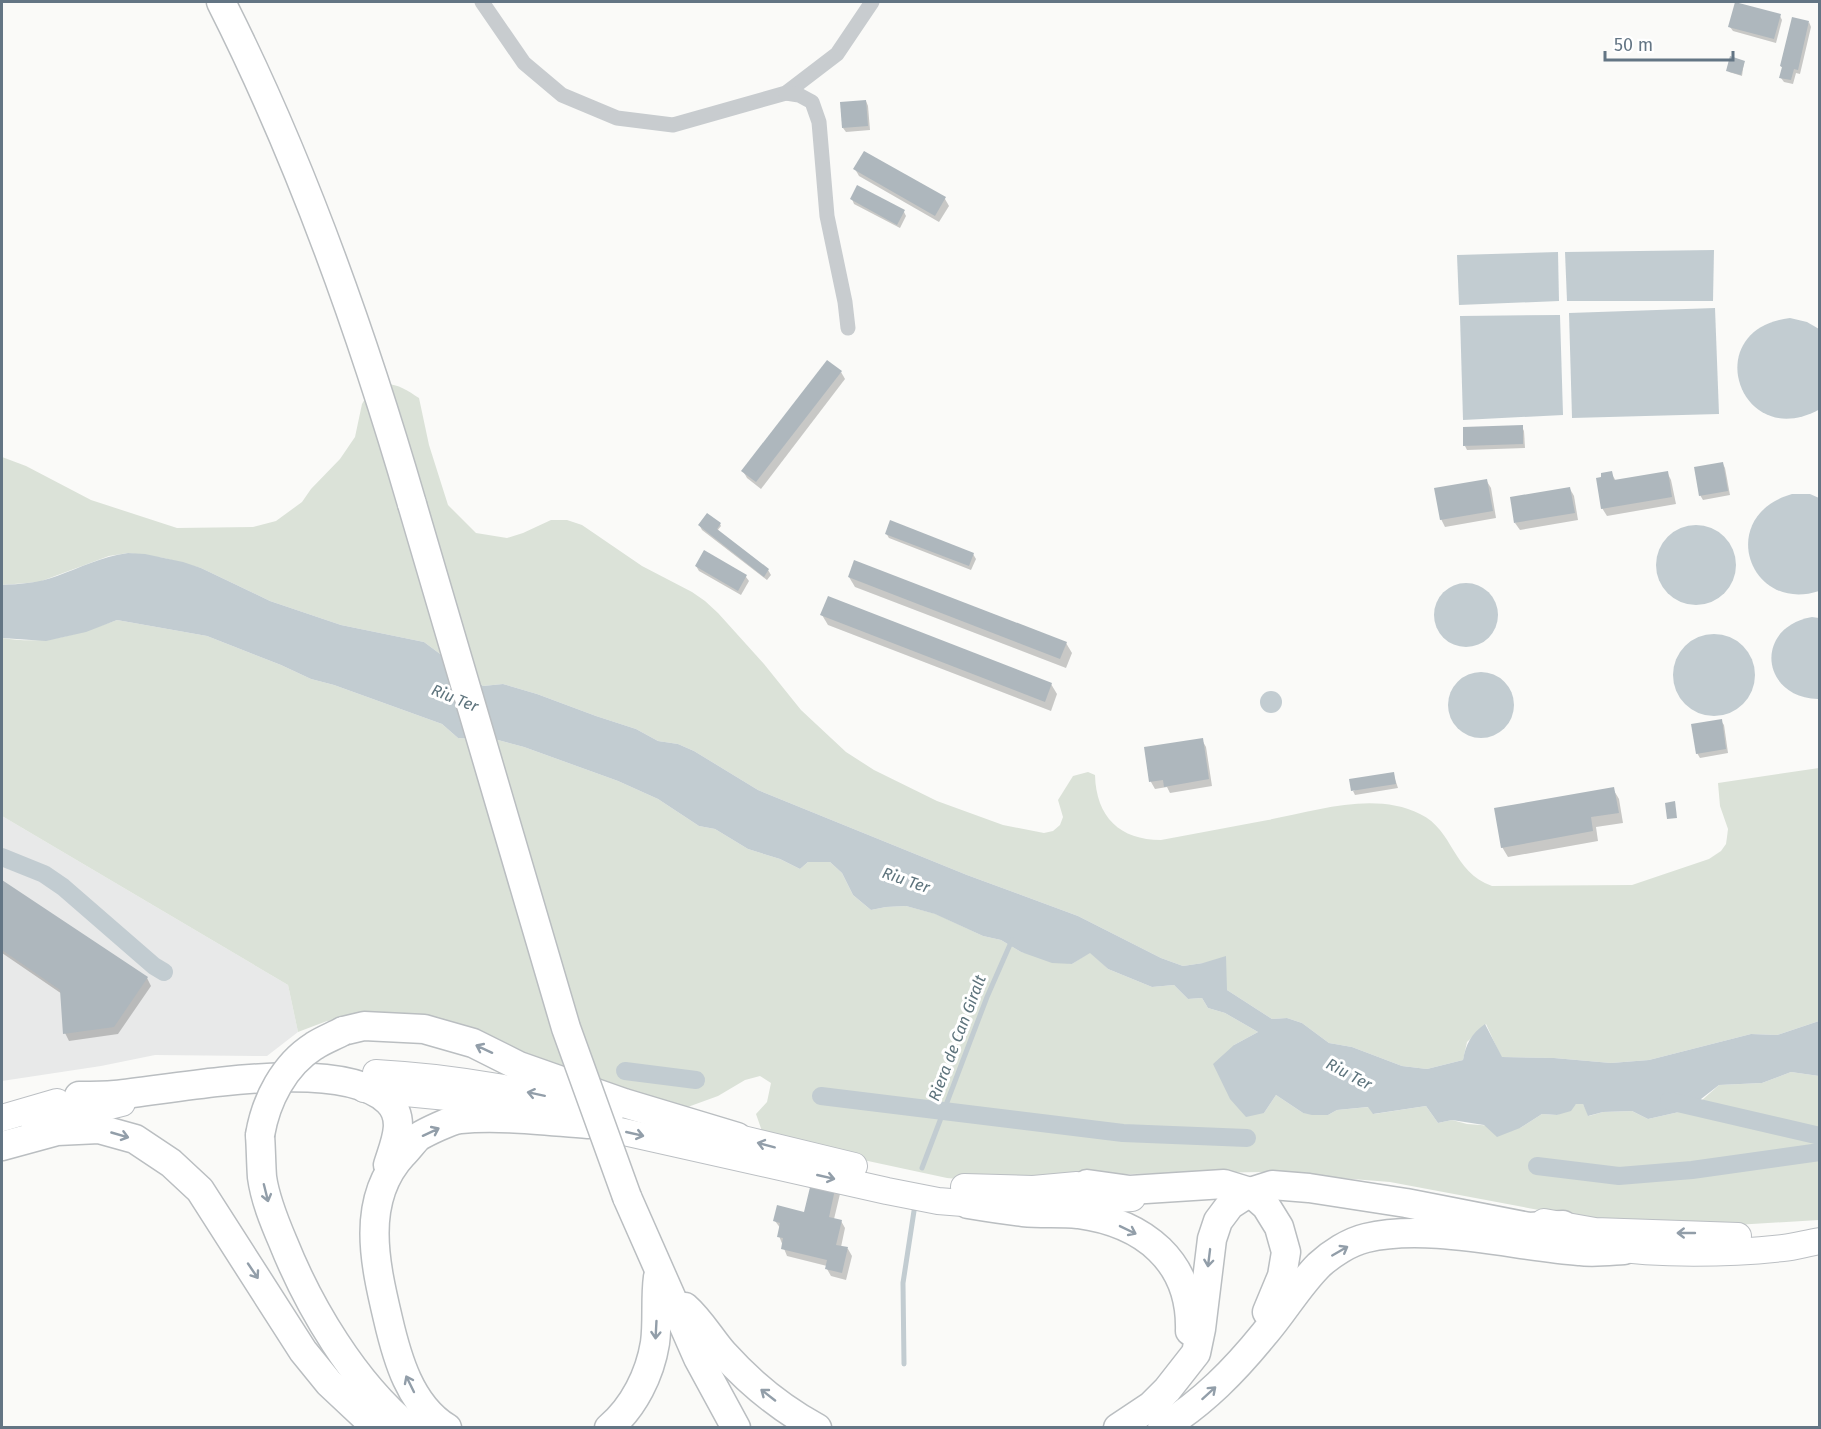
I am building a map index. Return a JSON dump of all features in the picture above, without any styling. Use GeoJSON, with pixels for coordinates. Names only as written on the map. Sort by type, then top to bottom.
{"type":"FeatureCollection","features":[{"type":"Feature","properties":{"kind":"highway"},"geometry":{"type":"LineString","coordinates":[[221,2],[293,157],[343,290],[412,504],[566,1028],[627,1197],[698,1358],[736,1428]]}},
{"type":"Feature","properties":{"kind":"highway"},"geometry":{"type":"LineString","coordinates":[[409,1428],[396,1417],[344,1356],[297,1276],[272,1214],[262,1178],[260,1135],[263,1115],[282,1077],[313,1047],[343,1031],[364,1026],[424,1029],[473,1044],[519,1066],[624,1103],[737,1137]]}},
{"type":"Feature","properties":{"kind":"highway"},"geometry":{"type":"LineString","coordinates":[[79,1096],[114,1095],[263,1078],[331,1078],[368,1089],[388,1101],[395,1115],[399,1132],[375,1216],[374,1243],[377,1274],[397,1357],[414,1393],[436,1421],[447,1428]]}},
{"type":"Feature","properties":{"kind":"highway"},"geometry":{"type":"LineString","coordinates":[[381,1190],[391,1167],[418,1137],[458,1119],[514,1119],[588,1124]]}},
{"type":"Feature","properties":{"kind":"highway"},"geometry":{"type":"LineString","coordinates":[[2,1146],[57,1131],[99,1129],[135,1139],[171,1163],[200,1190],[303,1351],[329,1383],[377,1428]]}},
{"type":"Feature","properties":{"kind":"highway"},"geometry":{"type":"LineString","coordinates":[[1087,1184],[1130,1190],[1224,1184],[1250,1192],[1266,1206],[1279,1227],[1286,1252],[1282,1276],[1244,1357]]}},
{"type":"Feature","properties":{"kind":"highway"},"geometry":{"type":"LineString","coordinates":[[1118,1428],[1151,1406],[1167,1390],[1196,1353],[1212,1239],[1218,1221],[1230,1205],[1250,1192],[1272,1185],[1309,1188],[1406,1203],[1529,1227],[1563,1226]]}},
{"type":"Feature","properties":{"kind":"highway"},"geometry":{"type":"LineString","coordinates":[[968,1204],[1102,1219],[1156,1245],[1170,1258],[1179,1274],[1191,1314],[1190,1342],[1184,1363],[1167,1390]]}},
{"type":"Feature","properties":{"kind":"highway"},"geometry":{"type":"LineString","coordinates":[[1162,1428],[1193,1408],[1227,1377],[1320,1265],[1338,1251],[1364,1239],[1398,1233],[1438,1235],[1582,1252],[1624,1250]]}},
{"type":"Feature","properties":{"kind":"highway"},"geometry":{"type":"LineString","coordinates":[[609,1428],[619,1419],[635,1397],[649,1368],[655,1342],[656,1297],[663,1283]]}},
{"type":"Feature","properties":{"kind":"highway"},"geometry":{"type":"LineString","coordinates":[[663,1283],[692,1313],[721,1351],[741,1372],[787,1410],[817,1428]]}},
{"type":"Feature","properties":{"kind":"main road"},"geometry":{"type":"LineString","coordinates":[[2,1118],[110,1087],[202,1074],[322,1070],[430,1076],[522,1090],[737,1137],[935,1185],[980,1189],[1023,1189],[1207,1176],[1303,1179],[1406,1194],[1595,1231],[1697,1233],[1815,1242]]}},
{"type":"Feature","properties":{"kind":"main road"},"geometry":{"type":"LineString","coordinates":[[2,1138],[41,1123],[144,1098],[217,1090],[301,1086],[368,1089],[468,1099],[887,1191],[968,1204],[1029,1205],[1199,1193],[1250,1192],[1294,1195],[1406,1210],[1553,1240],[1624,1250],[1707,1252],[1784,1248],[1815,1242]]}},
{"type":"Feature","properties":{"kind":"street"},"geometry":{"type":"LineString","coordinates":[[482,2],[524,63],[562,95],[617,118],[673,125],[786,93],[837,54],[872,2]]}},
{"type":"Feature","properties":{"kind":"street"},"geometry":{"type":"LineString","coordinates":[[786,93],[800,95],[812,102],[819,122],[827,216],[845,302],[848,328]]}},
{"type":"Feature","properties":{"kind":"shaded area"},"geometry":{"type":"Polygon","coordinates":[[[385,384],[407,390],[419,398],[429,445],[448,505],[476,533],[507,538],[551,520],[567,520],[582,525],[642,566],[705,601],[764,664],[801,710],[846,752],[874,770],[937,801],[1003,825],[1044,833],[1053,831],[1060,825],[1063,817],[1058,800],[1073,776],[1088,772],[1095,775],[1100,803],[1113,823],[1122,831],[1146,839],[1161,840],[1345,805],[1384,804],[1402,807],[1431,821],[1469,871],[1479,880],[1492,886],[1632,885],[1709,859],[1721,851],[1726,844],[1728,829],[1720,806],[1718,783],[1819,768],[1819,1021],[1777,1035],[1751,1034],[1649,1060],[1611,1063],[1554,1058],[1501,1057],[1486,1024],[1467,1042],[1463,1060],[1427,1069],[1402,1066],[1352,1047],[1329,1043],[1302,1023],[1287,1018],[1272,1019],[1227,990],[1203,963],[1183,966],[1161,958],[1078,916],[967,875],[758,790],[694,751],[678,744],[658,741],[636,729],[537,694],[503,684],[483,686],[424,642],[341,625],[270,601],[201,568],[164,558],[128,553],[109,556],[39,582],[2,585],[2,457],[26,466],[91,500],[177,528],[253,527],[276,521],[302,502],[311,489],[340,459],[355,437],[362,404],[366,397],[385,384]]]}},
{"type":"Feature","properties":{"kind":"shaded area"},"geometry":{"type":"Polygon","coordinates":[[[117,620],[207,636],[311,679],[442,724],[458,738],[498,740],[618,781],[658,799],[699,826],[715,829],[748,849],[780,859],[800,869],[808,862],[830,862],[842,873],[853,895],[871,910],[906,906],[936,914],[983,936],[1001,940],[1021,952],[1072,964],[1090,952],[1108,969],[1152,987],[1174,985],[1188,999],[1202,998],[1208,1008],[1225,1013],[1258,1032],[1234,1045],[1264,1113],[1276,1095],[1303,1113],[1328,1115],[1337,1110],[1369,1107],[1374,1114],[1426,1106],[1438,1123],[1452,1120],[1467,1124],[1520,1128],[1542,1114],[1557,1115],[1576,1104],[1583,1104],[1589,1116],[1603,1112],[1632,1111],[1648,1119],[1679,1112],[1701,1101],[1719,1085],[1762,1083],[1791,1072],[1819,1076],[1819,1220],[1703,1227],[1571,1216],[1390,1182],[1263,1172],[1130,1174],[980,1181],[947,1178],[840,1155],[763,1134],[756,1114],[767,1102],[771,1083],[760,1076],[745,1080],[718,1096],[685,1108],[391,1014],[327,1021],[298,1032],[288,985],[2,816],[2,638],[34,640],[61,637],[117,620]]]}},
{"type":"Feature","properties":{"kind":"shaded area"},"geometry":{"type":"Polygon","coordinates":[[[2,816],[288,985],[298,1032],[267,1056],[155,1055],[2,1081],[2,816]]]}},
{"type":"Feature","properties":{"kind":"water"},"geometry":{"type":"Polygon","coordinates":[[[1714,250],[1713,301],[1567,301],[1565,252],[1714,250]]]}},
{"type":"Feature","properties":{"kind":"water"},"geometry":{"type":"Polygon","coordinates":[[[1558,252],[1559,301],[1459,305],[1457,255],[1558,252]]]}},
{"type":"Feature","properties":{"kind":"water"},"geometry":{"type":"Polygon","coordinates":[[[1715,308],[1719,414],[1572,418],[1569,313],[1715,308]]]}},
{"type":"Feature","properties":{"kind":"water"},"geometry":{"type":"Polygon","coordinates":[[[1560,315],[1563,415],[1463,420],[1460,316],[1560,315]]]}},
{"type":"Feature","properties":{"kind":"water"},"geometry":{"type":"Polygon","coordinates":[[[1790,318],[1807,322],[1819,329],[1820,409],[1792,418],[1768,415],[1751,403],[1740,385],[1738,363],[1744,343],[1761,327],[1790,318]]]}},
{"type":"Feature","properties":{"kind":"water"},"geometry":{"type":"Polygon","coordinates":[[[1792,494],[1810,494],[1819,498],[1819,591],[1795,594],[1774,589],[1759,576],[1750,559],[1748,540],[1754,522],[1768,505],[1792,494]]]}},
{"type":"Feature","properties":{"kind":"water"},"geometry":{"type":"Polygon","coordinates":[[[1696,525],[1711,528],[1724,537],[1733,550],[1736,565],[1733,580],[1724,593],[1711,602],[1696,605],[1681,602],[1668,593],[1659,580],[1656,565],[1659,550],[1668,537],[1681,528],[1696,525]]]}},
{"type":"Feature","properties":{"kind":"water","name":"Riu Ter"},"geometry":{"type":"Polygon","coordinates":[[[128,553],[145,554],[201,568],[270,601],[341,625],[424,642],[483,686],[503,684],[537,694],[636,729],[658,741],[678,744],[694,751],[758,790],[967,875],[1078,916],[1161,958],[1183,966],[1226,956],[1227,990],[1272,1019],[1287,1018],[1302,1023],[1329,1043],[1352,1047],[1402,1066],[1427,1069],[1463,1060],[1470,1040],[1485,1024],[1502,1057],[1554,1058],[1611,1063],[1649,1060],[1751,1034],[1777,1035],[1819,1021],[1819,1076],[1791,1072],[1762,1083],[1719,1085],[1692,1106],[1679,1112],[1648,1119],[1632,1111],[1603,1112],[1588,1116],[1583,1104],[1576,1104],[1571,1111],[1557,1115],[1542,1114],[1520,1128],[1497,1137],[1484,1125],[1452,1120],[1438,1123],[1426,1106],[1373,1114],[1368,1107],[1337,1110],[1328,1115],[1312,1115],[1303,1113],[1276,1095],[1264,1113],[1246,1117],[1230,1099],[1213,1064],[1234,1045],[1258,1032],[1225,1013],[1208,1008],[1202,998],[1188,999],[1174,985],[1152,987],[1108,969],[1090,953],[1072,964],[1052,963],[1021,952],[1001,940],[983,936],[935,914],[906,906],[871,910],[853,895],[842,873],[830,862],[808,862],[800,869],[780,859],[748,849],[715,829],[699,826],[658,799],[618,781],[498,740],[458,738],[442,724],[311,679],[207,636],[117,620],[86,632],[46,641],[2,638],[2,585],[43,580],[100,560],[128,553]]]}},
{"type":"Feature","properties":{"kind":"water"},"geometry":{"type":"Polygon","coordinates":[[[1460,583],[1472,583],[1489,592],[1496,603],[1498,615],[1496,627],[1489,638],[1472,647],[1460,647],[1448,642],[1439,633],[1434,621],[1434,609],[1439,597],[1448,588],[1460,583]]]}},
{"type":"Feature","properties":{"kind":"water"},"geometry":{"type":"Polygon","coordinates":[[[1812,617],[1819,618],[1820,699],[1799,695],[1784,687],[1775,675],[1772,661],[1773,647],[1780,634],[1793,623],[1812,617]]]}},
{"type":"Feature","properties":{"kind":"water"},"geometry":{"type":"Polygon","coordinates":[[[1714,634],[1730,637],[1743,646],[1752,659],[1755,675],[1752,691],[1743,704],[1730,713],[1714,716],[1698,713],[1685,704],[1676,691],[1673,675],[1676,659],[1685,646],[1698,637],[1714,634]]]}},
{"type":"Feature","properties":{"kind":"water"},"geometry":{"type":"Polygon","coordinates":[[[1481,672],[1493,675],[1504,682],[1511,693],[1514,705],[1511,717],[1504,728],[1493,735],[1481,738],[1469,735],[1458,728],[1451,717],[1448,705],[1451,693],[1458,682],[1469,675],[1481,672]]]}},
{"type":"Feature","properties":{"kind":"water"},"geometry":{"type":"Polygon","coordinates":[[[1271,691],[1279,694],[1282,702],[1279,710],[1271,713],[1263,710],[1260,702],[1263,694],[1271,691]]]}},
{"type":"Feature","properties":{"kind":"building"},"geometry":{"type":"Polygon","coordinates":[[[1735,2],[1781,14],[1774,39],[1728,27],[1735,2]]]}},
{"type":"Feature","properties":{"kind":"building"},"geometry":{"type":"Polygon","coordinates":[[[1792,17],[1809,21],[1798,70],[1794,69],[1791,80],[1779,78],[1792,17]]]}},
{"type":"Feature","properties":{"kind":"building"},"geometry":{"type":"Polygon","coordinates":[[[1730,56],[1745,61],[1741,75],[1726,71],[1730,56]]]}},
{"type":"Feature","properties":{"kind":"building"},"geometry":{"type":"Polygon","coordinates":[[[866,100],[868,126],[842,128],[840,102],[866,100]]]}},
{"type":"Feature","properties":{"kind":"building"},"geometry":{"type":"Polygon","coordinates":[[[864,151],[946,197],[935,216],[853,169],[864,151]]]}},
{"type":"Feature","properties":{"kind":"building"},"geometry":{"type":"Polygon","coordinates":[[[857,185],[905,210],[897,225],[850,199],[857,185]]]}},
{"type":"Feature","properties":{"kind":"building"},"geometry":{"type":"Polygon","coordinates":[[[827,360],[842,371],[756,482],[741,471],[827,360]]]}},
{"type":"Feature","properties":{"kind":"building"},"geometry":{"type":"Polygon","coordinates":[[[1523,425],[1523,444],[1463,446],[1463,427],[1523,425]]]}},
{"type":"Feature","properties":{"kind":"building"},"geometry":{"type":"Polygon","coordinates":[[[1723,462],[1728,491],[1699,496],[1694,467],[1723,462]]]}},
{"type":"Feature","properties":{"kind":"building"},"geometry":{"type":"Polygon","coordinates":[[[1612,471],[1614,480],[1668,471],[1672,497],[1601,509],[1596,478],[1601,477],[1601,473],[1612,471]]]}},
{"type":"Feature","properties":{"kind":"building"},"geometry":{"type":"Polygon","coordinates":[[[1487,479],[1493,511],[1440,520],[1434,488],[1487,479]]]}},
{"type":"Feature","properties":{"kind":"building"},"geometry":{"type":"Polygon","coordinates":[[[1570,487],[1575,513],[1514,523],[1510,497],[1570,487]]]}},
{"type":"Feature","properties":{"kind":"building"},"geometry":{"type":"Polygon","coordinates":[[[707,513],[721,523],[717,529],[769,569],[764,577],[698,525],[707,513]]]}},
{"type":"Feature","properties":{"kind":"building"},"geometry":{"type":"Polygon","coordinates":[[[890,520],[974,553],[969,566],[885,534],[890,520]]]}},
{"type":"Feature","properties":{"kind":"building"},"geometry":{"type":"Polygon","coordinates":[[[704,550],[747,575],[738,591],[695,566],[704,550]]]}},
{"type":"Feature","properties":{"kind":"building"},"geometry":{"type":"Polygon","coordinates":[[[854,560],[1067,642],[1060,659],[848,577],[854,560]]]}},
{"type":"Feature","properties":{"kind":"building"},"geometry":{"type":"Polygon","coordinates":[[[828,596],[1052,683],[1045,702],[820,615],[828,596]]]}},
{"type":"Feature","properties":{"kind":"building"},"geometry":{"type":"Polygon","coordinates":[[[1722,719],[1726,749],[1696,754],[1691,724],[1722,719]]]}},
{"type":"Feature","properties":{"kind":"building"},"geometry":{"type":"Polygon","coordinates":[[[1203,738],[1209,779],[1164,787],[1163,780],[1149,782],[1144,747],[1203,738]]]}},
{"type":"Feature","properties":{"kind":"building"},"geometry":{"type":"Polygon","coordinates":[[[1394,772],[1396,784],[1351,791],[1349,779],[1394,772]]]}},
{"type":"Feature","properties":{"kind":"building"},"geometry":{"type":"Polygon","coordinates":[[[1614,787],[1619,813],[1591,817],[1593,831],[1501,848],[1494,808],[1614,787]]]}},
{"type":"Feature","properties":{"kind":"building"},"geometry":{"type":"Polygon","coordinates":[[[1675,801],[1677,818],[1667,819],[1665,803],[1675,801]]]}},
{"type":"Feature","properties":{"kind":"building"},"geometry":{"type":"Polygon","coordinates":[[[2,880],[148,977],[114,1027],[63,1034],[60,990],[2,950],[2,880]]]}},
{"type":"Feature","properties":{"kind":"building"},"geometry":{"type":"Polygon","coordinates":[[[812,1179],[836,1185],[829,1217],[842,1220],[836,1245],[848,1247],[842,1273],[825,1269],[827,1260],[781,1249],[783,1238],[777,1237],[780,1223],[773,1221],[777,1205],[804,1212],[812,1179]]]}},
{"type":"Feature","properties":{"kind":"waterway"},"geometry":{"type":"LineString","coordinates":[[2,857],[44,874],[63,887],[154,966],[164,972]]}},
{"type":"Feature","properties":{"kind":"waterway","name":"Riera de Can Giralt"},"geometry":{"type":"LineString","coordinates":[[922,1168],[987,997],[1012,940]]}},
{"type":"Feature","properties":{"kind":"waterway"},"geometry":{"type":"LineString","coordinates":[[625,1071],[696,1080]]}},
{"type":"Feature","properties":{"kind":"waterway"},"geometry":{"type":"LineString","coordinates":[[821,1096],[1123,1133],[1247,1138]]}},
{"type":"Feature","properties":{"kind":"waterway"},"geometry":{"type":"LineString","coordinates":[[1669,1101],[1820,1136]]}},
{"type":"Feature","properties":{"kind":"waterway"},"geometry":{"type":"LineString","coordinates":[[1537,1166],[1619,1176],[1692,1170],[1820,1152]]}},
{"type":"Feature","properties":{"kind":"waterway","name":"Riera de Can Giralt"},"geometry":{"type":"LineString","coordinates":[[904,1364],[903,1283],[914,1211]]}}]}
